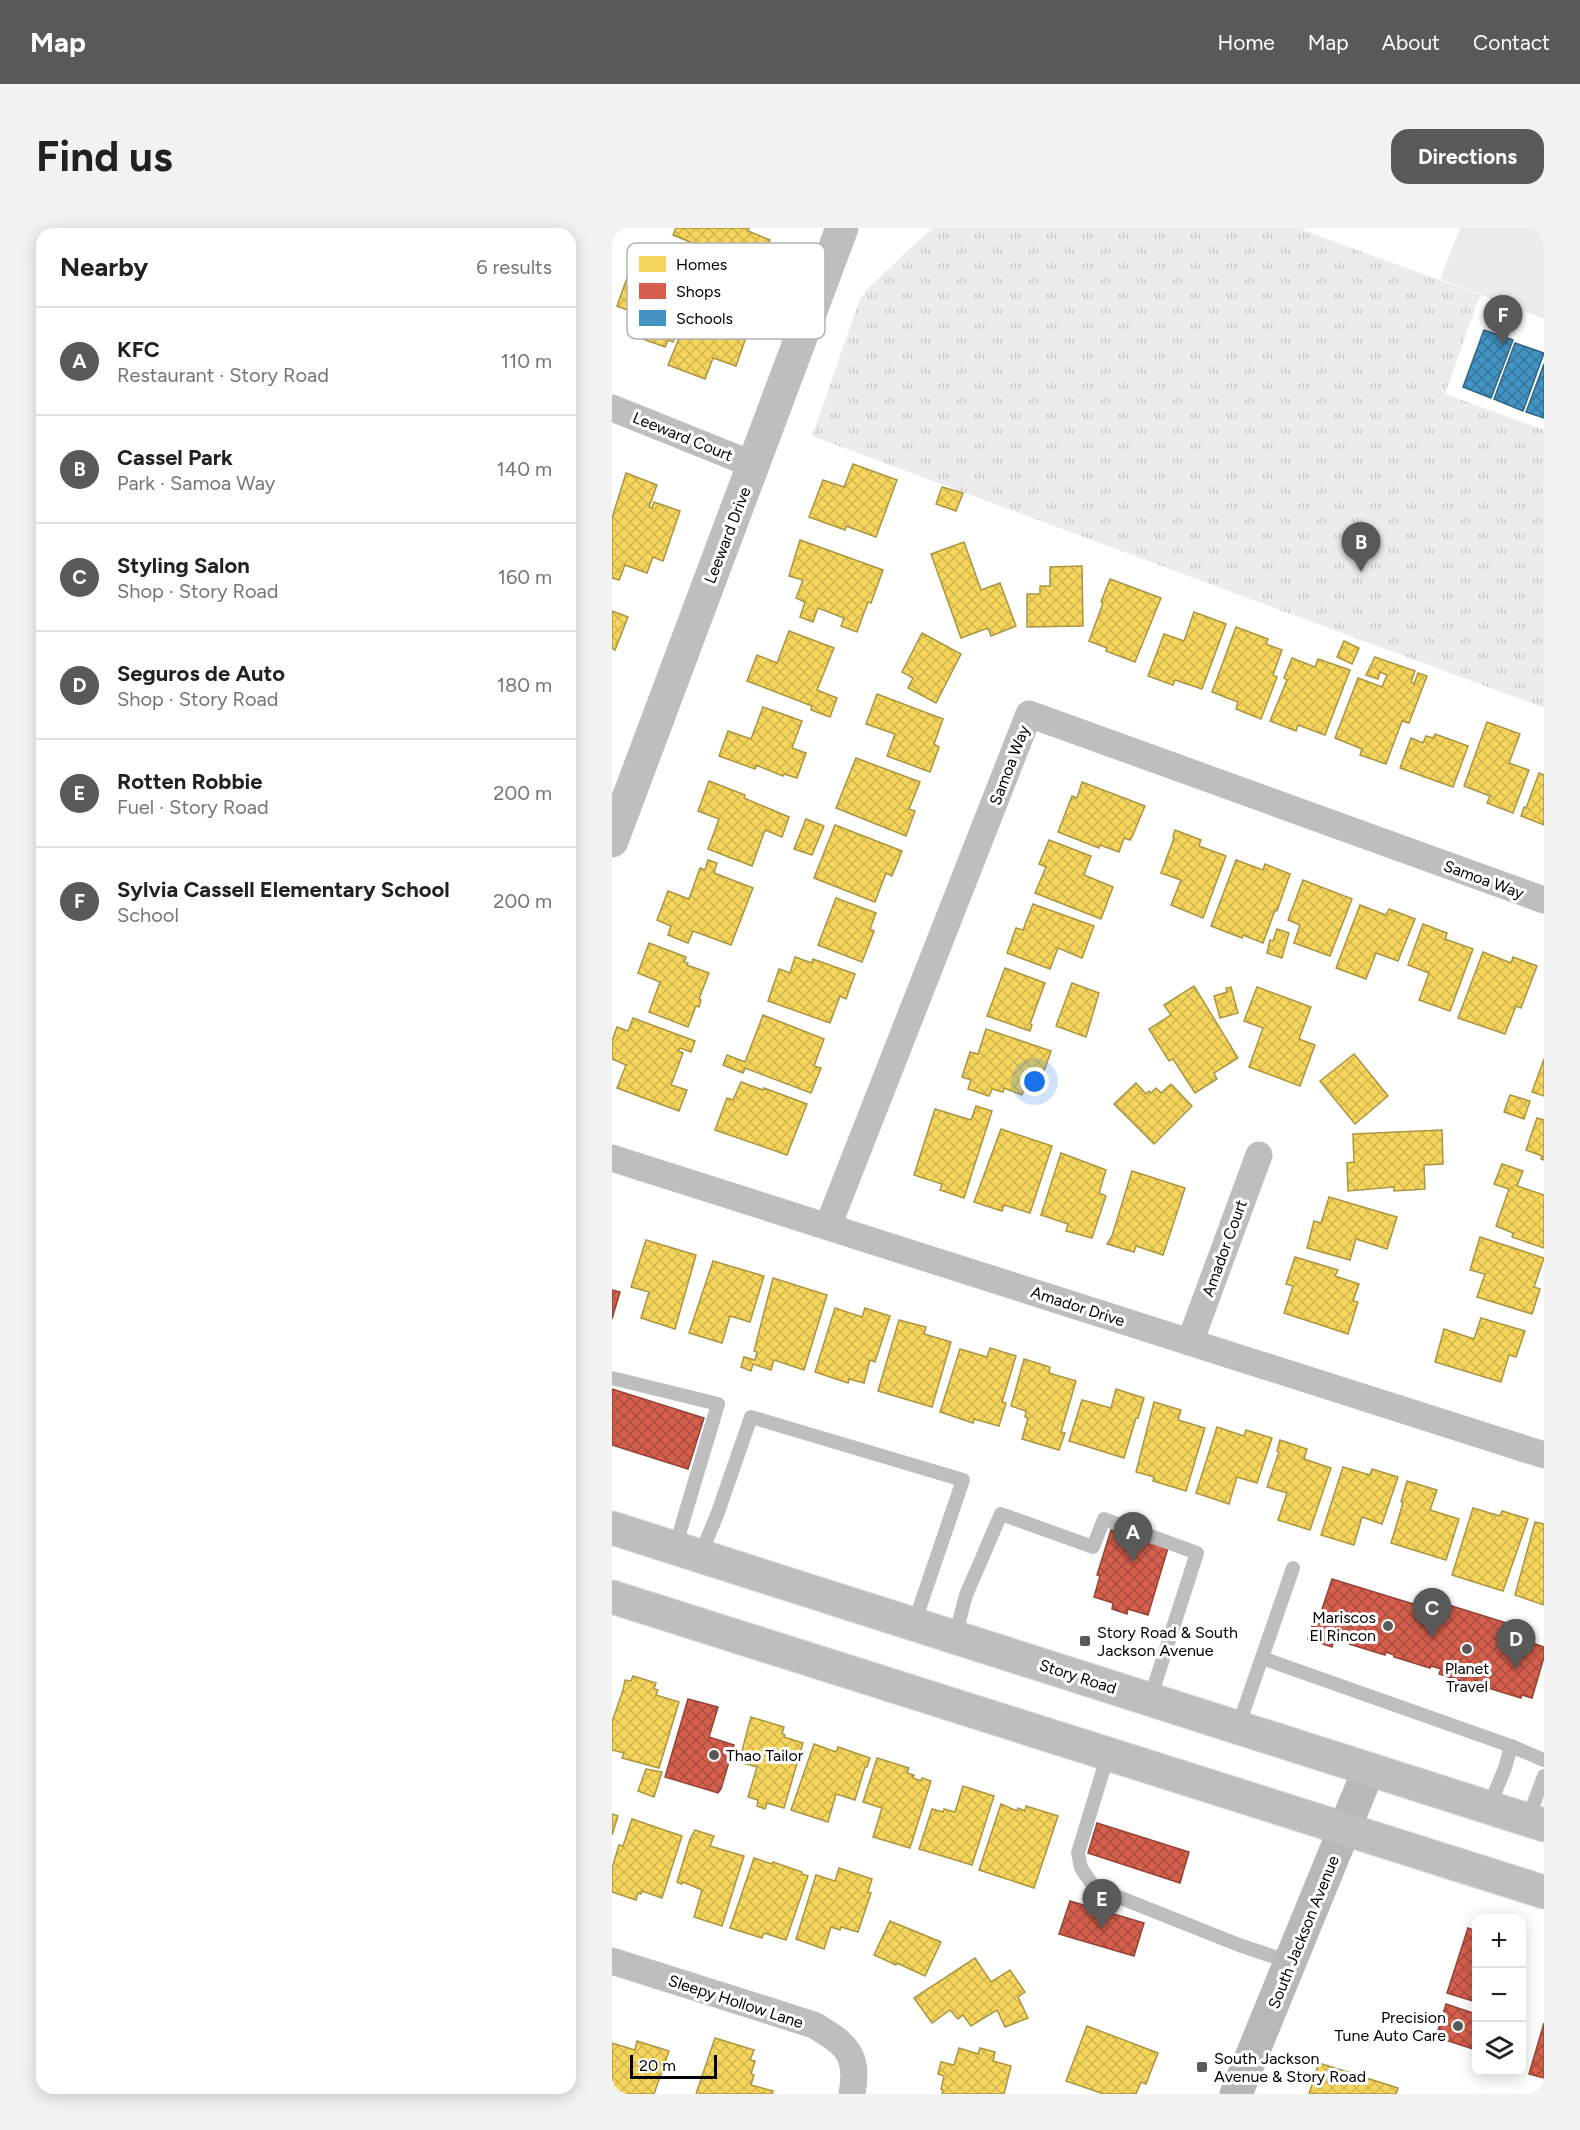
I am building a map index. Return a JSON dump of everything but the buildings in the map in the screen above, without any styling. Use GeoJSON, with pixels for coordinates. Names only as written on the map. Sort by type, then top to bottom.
{"type":"FeatureCollection","features":[{"type":"Feature","properties":{"kind":"main road","name":"Leeward Drive"},"geometry":{"type":"LineString","coordinates":[[825,275],[843,228]]}},
{"type":"Feature","properties":{"kind":"main road","name":"Leeward Drive"},"geometry":{"type":"LineString","coordinates":[[612,841],[801,339]]}},
{"type":"Feature","properties":{"kind":"main road","name":"Story Road"},"geometry":{"type":"LineString","coordinates":[[612,1528],[1536,1822]]}},
{"type":"Feature","properties":{"kind":"main road"},"geometry":{"type":"LineString","coordinates":[[612,1597],[1544,1892]]}},
{"type":"Feature","properties":{"kind":"main road","name":"South Jackson Avenue"},"geometry":{"type":"LineString","coordinates":[[1236,2094],[1369,1769]]}},
{"type":"Feature","properties":{"kind":"street","name":"Leeward Court"},"geometry":{"type":"LineString","coordinates":[[612,408],[753,465]]}},
{"type":"Feature","properties":{"kind":"street","name":"Samoa Way"},"geometry":{"type":"LineString","coordinates":[[828,1226],[1029,714],[1544,900]]}},
{"type":"Feature","properties":{"kind":"street","name":"Amador Court"},"geometry":{"type":"LineString","coordinates":[[1190,1341],[1259,1155]]}},
{"type":"Feature","properties":{"kind":"street","name":"Amador Drive"},"geometry":{"type":"LineString","coordinates":[[612,1158],[1544,1455]]}},
{"type":"Feature","properties":{"kind":"street","name":"Sleepy Hollow Lane"},"geometry":{"type":"LineString","coordinates":[[612,1961],[814,2025],[836,2038],[852,2056],[855,2077],[852,2094]]}},
{"type":"Feature","properties":{"kind":"lane"},"geometry":{"type":"LineString","coordinates":[[612,1378],[718,1404],[688,1552]]}},
{"type":"Feature","properties":{"kind":"lane"},"geometry":{"type":"LineString","coordinates":[[688,1552],[717,1515],[751,1417],[963,1480],[914,1624]]}},
{"type":"Feature","properties":{"kind":"lane"},"geometry":{"type":"LineString","coordinates":[[955,1637],[966,1595],[1001,1514],[1093,1547],[1104,1519],[1197,1553],[1150,1699]]}},
{"type":"Feature","properties":{"kind":"lane"},"geometry":{"type":"LineString","coordinates":[[1238,1727],[1293,1568]]}},
{"type":"Feature","properties":{"kind":"lane"},"geometry":{"type":"LineString","coordinates":[[1262,1658],[1511,1746],[1544,1760]]}},
{"type":"Feature","properties":{"kind":"lane"},"geometry":{"type":"LineString","coordinates":[[1489,1807],[1505,1768],[1511,1746]]}},
{"type":"Feature","properties":{"kind":"lane"},"geometry":{"type":"LineString","coordinates":[[1108,1754],[1078,1853],[1081,1868],[1092,1884],[1116,1896],[1229,1941],[1290,1962]]}},
{"type":"Feature","properties":{"kind":"lane"},"geometry":{"type":"LineString","coordinates":[[1536,1822],[1544,1776]]}},
{"type":"Feature","properties":{"kind":"green space"},"geometry":{"type":"Polygon","coordinates":[[[932,228],[1304,228],[1303,230],[1480,295],[1445,394],[1544,430],[1544,708],[812,436],[860,299],[867,289],[932,228]]]}},
{"type":"Feature","properties":{"kind":"green space"},"geometry":{"type":"Polygon","coordinates":[[[1460,228],[1544,228],[1544,319],[1440,279],[1460,228]]]}},
{"type":"Feature","properties":{"kind":"place","name":"Sylvia Cassell Elementary School"},"geometry":{"type":"Point","coordinates":[1503,345]}},
{"type":"Feature","properties":{"kind":"place","name":"Cassel Park"},"geometry":{"type":"Point","coordinates":[1361,572]}},
{"type":"Feature","properties":{"kind":"place","name":"KFC"},"geometry":{"type":"Point","coordinates":[1133,1562]}},
{"type":"Feature","properties":{"kind":"place","name":"Mariscos El Rincon"},"geometry":{"type":"Point","coordinates":[1388,1626]}},
{"type":"Feature","properties":{"kind":"place","name":"Styling Salon"},"geometry":{"type":"Point","coordinates":[1432,1638]}},
{"type":"Feature","properties":{"kind":"place","name":"Story Road & South Jackson Avenue"},"geometry":{"type":"Point","coordinates":[1085,1641]}},
{"type":"Feature","properties":{"kind":"place","name":"Planet Travel"},"geometry":{"type":"Point","coordinates":[1467,1649]}},
{"type":"Feature","properties":{"kind":"place","name":"Seguros de Auto"},"geometry":{"type":"Point","coordinates":[1516,1669]}},
{"type":"Feature","properties":{"kind":"place","name":"Thao Tailor"},"geometry":{"type":"Point","coordinates":[714,1755]}},
{"type":"Feature","properties":{"kind":"place","name":"Rotten Robbie"},"geometry":{"type":"Point","coordinates":[1102,1929]}},
{"type":"Feature","properties":{"kind":"place","name":"Precision Tune Auto Care"},"geometry":{"type":"Point","coordinates":[1458,2026]}},
{"type":"Feature","properties":{"kind":"place","name":"South Jackson Avenue & Story Road"},"geometry":{"type":"Point","coordinates":[1202,2067]}}]}
